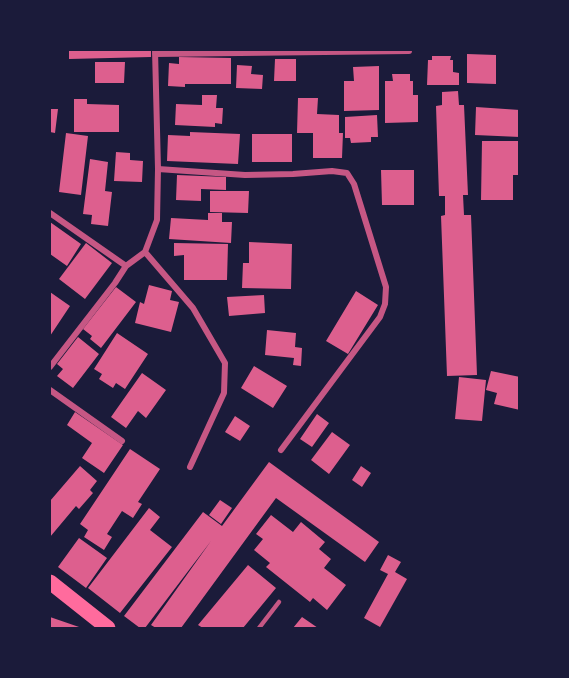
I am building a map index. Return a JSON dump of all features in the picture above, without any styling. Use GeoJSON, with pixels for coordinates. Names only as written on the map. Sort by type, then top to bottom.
{"type":"FeatureCollection","features":[{"type":"Feature","properties":{"kind":"main road"},"geometry":{"type":"LineString","coordinates":[[50,582],[108,628]]}},
{"type":"Feature","properties":{"kind":"street"},"geometry":{"type":"LineString","coordinates":[[50,367],[126,266],[145,252],[157,220],[155,52],[409,51]]}},
{"type":"Feature","properties":{"kind":"street"},"geometry":{"type":"LineString","coordinates":[[158,169],[245,175],[332,171],[347,173],[354,183],[386,287],[385,304],[380,317],[281,450]]}},
{"type":"Feature","properties":{"kind":"street"},"geometry":{"type":"LineString","coordinates":[[50,213],[126,266]]}},
{"type":"Feature","properties":{"kind":"street"},"geometry":{"type":"LineString","coordinates":[[145,252],[193,308],[225,363],[225,393],[190,467]]}},
{"type":"Feature","properties":{"kind":"street"},"geometry":{"type":"LineString","coordinates":[[50,390],[122,441]]}},
{"type":"Feature","properties":{"kind":"lane"},"geometry":{"type":"LineString","coordinates":[[259,628],[279,602]]}},
{"type":"Feature","properties":{"kind":"building"},"geometry":{"type":"Polygon","coordinates":[[[69,50],[151,50],[151,57],[69,59],[69,50]]]}},
{"type":"Feature","properties":{"kind":"building"},"geometry":{"type":"Polygon","coordinates":[[[467,54],[496,55],[496,84],[467,83],[467,54]]]}},
{"type":"Feature","properties":{"kind":"building"},"geometry":{"type":"Polygon","coordinates":[[[432,56],[451,56],[453,72],[459,73],[459,85],[427,85],[428,60],[432,60],[432,56]]]}},
{"type":"Feature","properties":{"kind":"building"},"geometry":{"type":"Polygon","coordinates":[[[179,57],[231,58],[231,84],[168,86],[169,63],[179,64],[179,57]]]}},
{"type":"Feature","properties":{"kind":"building"},"geometry":{"type":"Polygon","coordinates":[[[275,59],[296,59],[296,81],[274,81],[275,59]]]}},
{"type":"Feature","properties":{"kind":"building"},"geometry":{"type":"Polygon","coordinates":[[[95,62],[125,62],[124,83],[95,83],[95,62]]]}},
{"type":"Feature","properties":{"kind":"building"},"geometry":{"type":"Polygon","coordinates":[[[237,65],[252,66],[251,74],[263,75],[262,89],[236,88],[237,65]]]}},
{"type":"Feature","properties":{"kind":"building"},"geometry":{"type":"Polygon","coordinates":[[[379,66],[379,110],[344,111],[344,81],[354,81],[353,67],[379,66]]]}},
{"type":"Feature","properties":{"kind":"building"},"geometry":{"type":"Polygon","coordinates":[[[392,74],[410,74],[410,81],[413,81],[413,95],[418,95],[418,122],[385,123],[385,81],[393,81],[392,74]]]}},
{"type":"Feature","properties":{"kind":"building"},"geometry":{"type":"Polygon","coordinates":[[[458,91],[459,105],[464,105],[468,195],[463,195],[464,215],[471,215],[477,375],[447,376],[441,216],[445,215],[445,196],[439,196],[436,106],[442,105],[442,92],[458,91]]]}},
{"type":"Feature","properties":{"kind":"building"},"geometry":{"type":"Polygon","coordinates":[[[202,95],[217,95],[216,108],[223,108],[222,124],[215,123],[215,127],[175,125],[176,104],[202,105],[202,95]]]}},
{"type":"Feature","properties":{"kind":"building"},"geometry":{"type":"Polygon","coordinates":[[[298,98],[318,98],[317,114],[339,115],[339,133],[343,133],[342,158],[313,158],[313,133],[297,133],[298,98]]]}},
{"type":"Feature","properties":{"kind":"building"},"geometry":{"type":"Polygon","coordinates":[[[74,99],[87,99],[87,104],[119,105],[119,132],[74,132],[74,99]]]}},
{"type":"Feature","properties":{"kind":"building"},"geometry":{"type":"Polygon","coordinates":[[[476,107],[520,110],[520,137],[475,135],[476,107]]]}},
{"type":"Feature","properties":{"kind":"building"},"geometry":{"type":"Polygon","coordinates":[[[50,109],[58,109],[55,133],[50,132],[50,109]]]}},
{"type":"Feature","properties":{"kind":"building"},"geometry":{"type":"Polygon","coordinates":[[[377,115],[378,137],[371,137],[371,142],[351,143],[350,138],[345,138],[345,117],[377,115]]]}},
{"type":"Feature","properties":{"kind":"building"},"geometry":{"type":"Polygon","coordinates":[[[190,132],[240,134],[238,164],[167,161],[168,135],[190,136],[190,132]]]}},
{"type":"Feature","properties":{"kind":"building"},"geometry":{"type":"Polygon","coordinates":[[[66,133],[88,136],[81,195],[59,192],[66,133]]]}},
{"type":"Feature","properties":{"kind":"building"},"geometry":{"type":"Polygon","coordinates":[[[252,134],[292,134],[292,162],[252,162],[252,134]]]}},
{"type":"Feature","properties":{"kind":"building"},"geometry":{"type":"Polygon","coordinates":[[[482,141],[520,141],[520,175],[513,175],[513,200],[481,200],[482,141]]]}},
{"type":"Feature","properties":{"kind":"building"},"geometry":{"type":"Polygon","coordinates":[[[116,152],[130,153],[130,160],[143,161],[142,182],[114,181],[116,152]]]}},
{"type":"Feature","properties":{"kind":"building"},"geometry":{"type":"Polygon","coordinates":[[[90,159],[108,162],[105,191],[112,192],[108,226],[91,224],[92,215],[83,214],[90,159]]]}},
{"type":"Feature","properties":{"kind":"building"},"geometry":{"type":"Polygon","coordinates":[[[381,170],[414,170],[414,205],[382,205],[381,170]]]}},
{"type":"Feature","properties":{"kind":"building"},"geometry":{"type":"Polygon","coordinates":[[[177,175],[226,177],[226,190],[201,189],[201,201],[176,200],[177,175]]]}},
{"type":"Feature","properties":{"kind":"building"},"geometry":{"type":"Polygon","coordinates":[[[210,191],[249,191],[248,213],[210,212],[210,191]]]}},
{"type":"Feature","properties":{"kind":"building"},"geometry":{"type":"Polygon","coordinates":[[[208,213],[222,213],[222,222],[232,222],[231,243],[169,239],[171,218],[208,220],[208,213]]]}},
{"type":"Feature","properties":{"kind":"building"},"geometry":{"type":"Polygon","coordinates":[[[50,222],[81,244],[67,266],[50,254],[50,222]]]}},
{"type":"Feature","properties":{"kind":"building"},"geometry":{"type":"Polygon","coordinates":[[[249,242],[292,244],[291,289],[242,288],[243,263],[249,263],[249,242]]]}},
{"type":"Feature","properties":{"kind":"building"},"geometry":{"type":"Polygon","coordinates":[[[86,243],[112,263],[85,299],[59,279],[86,243]]]}},
{"type":"Feature","properties":{"kind":"building"},"geometry":{"type":"Polygon","coordinates":[[[174,243],[228,244],[227,280],[184,280],[184,255],[174,256],[174,243]]]}},
{"type":"Feature","properties":{"kind":"building"},"geometry":{"type":"Polygon","coordinates":[[[149,285],[172,291],[170,300],[179,302],[171,332],[135,323],[140,302],[144,304],[149,285]]]}},
{"type":"Feature","properties":{"kind":"building"},"geometry":{"type":"Polygon","coordinates":[[[116,287],[136,302],[101,348],[83,329],[116,287]]]}},
{"type":"Feature","properties":{"kind":"building"},"geometry":{"type":"Polygon","coordinates":[[[356,291],[378,305],[348,354],[326,341],[356,291]]]}},
{"type":"Feature","properties":{"kind":"building"},"geometry":{"type":"Polygon","coordinates":[[[50,292],[70,306],[50,336],[50,292]]]}},
{"type":"Feature","properties":{"kind":"building"},"geometry":{"type":"Polygon","coordinates":[[[264,295],[265,313],[229,316],[227,297],[264,295]]]}},
{"type":"Feature","properties":{"kind":"building"},"geometry":{"type":"Polygon","coordinates":[[[267,330],[296,333],[295,347],[302,348],[301,366],[293,365],[294,358],[265,355],[267,330]]]}},
{"type":"Feature","properties":{"kind":"building"},"geometry":{"type":"Polygon","coordinates":[[[117,333],[148,354],[125,389],[116,383],[113,388],[99,379],[102,374],[94,369],[117,333]]]}},
{"type":"Feature","properties":{"kind":"building"},"geometry":{"type":"Polygon","coordinates":[[[78,337],[99,354],[73,388],[57,376],[63,369],[57,364],[78,337]]]}},
{"type":"Feature","properties":{"kind":"building"},"geometry":{"type":"Polygon","coordinates":[[[254,366],[287,386],[273,408],[241,388],[254,366]]]}},
{"type":"Feature","properties":{"kind":"building"},"geometry":{"type":"Polygon","coordinates":[[[491,371],[520,377],[520,410],[494,404],[497,393],[486,390],[491,371]]]}},
{"type":"Feature","properties":{"kind":"building"},"geometry":{"type":"Polygon","coordinates":[[[142,373],[166,390],[146,418],[138,411],[126,428],[111,417],[142,373]]]}},
{"type":"Feature","properties":{"kind":"building"},"geometry":{"type":"Polygon","coordinates":[[[459,377],[486,380],[482,421],[455,419],[459,377]]]}},
{"type":"Feature","properties":{"kind":"building"},"geometry":{"type":"Polygon","coordinates":[[[75,412],[123,445],[104,473],[82,458],[92,443],[67,425],[75,412]]]}},
{"type":"Feature","properties":{"kind":"building"},"geometry":{"type":"Polygon","coordinates":[[[317,414],[329,423],[312,447],[300,439],[317,414]]]}},
{"type":"Feature","properties":{"kind":"building"},"geometry":{"type":"Polygon","coordinates":[[[235,416],[250,426],[240,441],[225,432],[235,416]]]}},
{"type":"Feature","properties":{"kind":"building"},"geometry":{"type":"Polygon","coordinates":[[[332,432],[350,445],[329,474],[311,460],[332,432]]]}},
{"type":"Feature","properties":{"kind":"building"},"geometry":{"type":"Polygon","coordinates":[[[130,449],[160,469],[138,502],[142,504],[133,518],[122,511],[107,534],[112,537],[104,550],[84,537],[88,530],[80,524],[130,449]]]}},
{"type":"Feature","properties":{"kind":"building"},"geometry":{"type":"Polygon","coordinates":[[[269,462],[379,542],[365,562],[276,498],[181,628],[156,628],[151,625],[211,541],[145,628],[140,628],[124,616],[203,512],[222,526],[269,462]]]}},
{"type":"Feature","properties":{"kind":"building"},"geometry":{"type":"Polygon","coordinates":[[[80,466],[97,481],[90,490],[93,493],[79,509],[76,506],[50,537],[50,501],[80,466]]]}},
{"type":"Feature","properties":{"kind":"building"},"geometry":{"type":"Polygon","coordinates":[[[361,466],[371,473],[362,487],[352,480],[361,466]]]}},
{"type":"Feature","properties":{"kind":"building"},"geometry":{"type":"Polygon","coordinates":[[[220,500],[232,508],[221,524],[209,515],[220,500]]]}},
{"type":"Feature","properties":{"kind":"building"},"geometry":{"type":"Polygon","coordinates":[[[149,508],[160,517],[150,530],[172,547],[120,613],[88,588],[149,508]]]}},
{"type":"Feature","properties":{"kind":"building"},"geometry":{"type":"Polygon","coordinates":[[[271,515],[293,532],[301,522],[325,542],[319,549],[331,559],[324,568],[346,585],[327,610],[313,598],[310,602],[266,567],[270,563],[254,550],[263,539],[256,534],[271,515]]]}},
{"type":"Feature","properties":{"kind":"building"},"geometry":{"type":"Polygon","coordinates":[[[79,538],[107,558],[86,588],[58,567],[79,538]]]}},
{"type":"Feature","properties":{"kind":"building"},"geometry":{"type":"Polygon","coordinates":[[[388,555],[401,562],[395,572],[407,579],[380,627],[364,618],[388,574],[380,570],[388,555]]]}},
{"type":"Feature","properties":{"kind":"building"},"geometry":{"type":"Polygon","coordinates":[[[248,565],[276,588],[243,628],[203,628],[198,625],[248,565]]]}},
{"type":"Feature","properties":{"kind":"building"},"geometry":{"type":"Polygon","coordinates":[[[50,617],[82,628],[50,628],[50,617]]]}},
{"type":"Feature","properties":{"kind":"building"},"geometry":{"type":"Polygon","coordinates":[[[302,617],[318,628],[293,628],[302,617]]]}}]}
